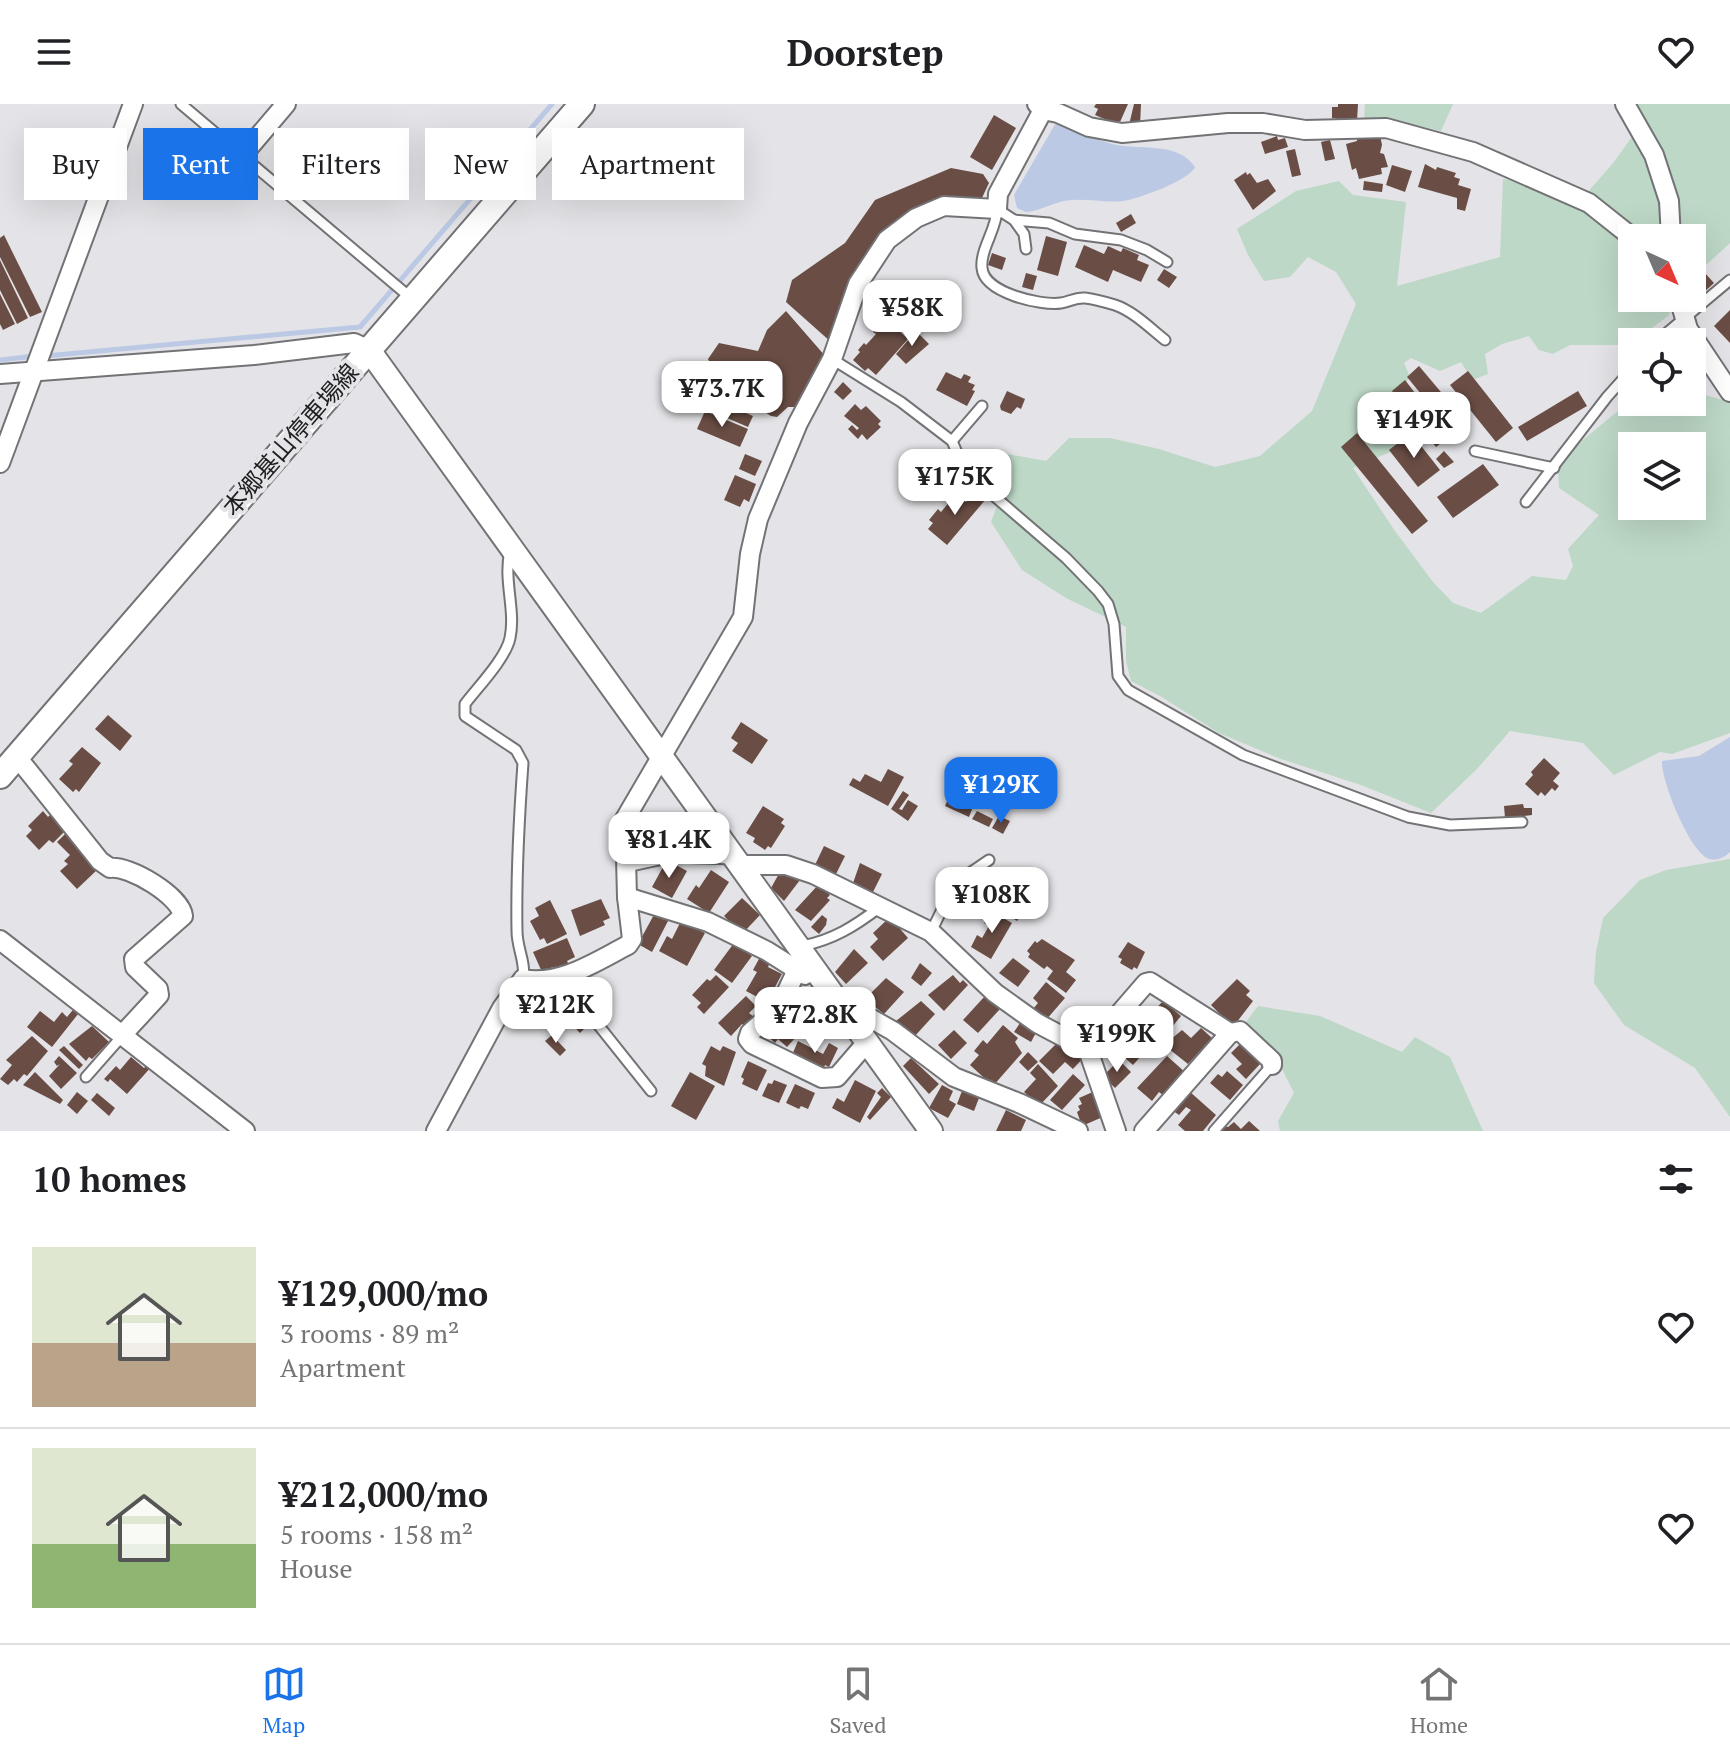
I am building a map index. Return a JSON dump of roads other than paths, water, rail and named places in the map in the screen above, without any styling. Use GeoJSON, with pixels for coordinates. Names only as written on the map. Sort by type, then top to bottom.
{"type":"FeatureCollection","features":[{"type":"Feature","properties":{"kind":"main road","name":"本郷基山停車場線"},"geometry":{"type":"LineString","coordinates":[[0,776],[582,104]]}},
{"type":"Feature","properties":{"kind":"street"},"geometry":{"type":"LineString","coordinates":[[0,463],[133,104]]}},
{"type":"Feature","properties":{"kind":"street"},"geometry":{"type":"LineString","coordinates":[[258,137],[286,104]]}},
{"type":"Feature","properties":{"kind":"street"},"geometry":{"type":"LineString","coordinates":[[1625,104],[1654,155],[1669,201],[1670,224]]}},
{"type":"Feature","properties":{"kind":"street"},"geometry":{"type":"LineString","coordinates":[[436,1131],[502,1008],[523,979],[538,982],[560,977],[628,945],[632,939],[627,897],[625,819],[743,617],[750,554],[758,519],[798,423],[832,359],[858,284],[887,240],[916,218],[944,206],[997,209],[998,194],[1040,107],[1089,127],[1122,133],[1228,123],[1263,123],[1305,130],[1386,128],[1473,152],[1589,203],[1618,226]]}},
{"type":"Feature","properties":{"kind":"street"},"geometry":{"type":"LineString","coordinates":[[1683,312],[1688,329],[1730,392]]}},
{"type":"Feature","properties":{"kind":"street"},"geometry":{"type":"LineString","coordinates":[[0,374],[254,355],[354,343],[369,350],[931,1131]]}},
{"type":"Feature","properties":{"kind":"street"},"geometry":{"type":"LineString","coordinates":[[17,757],[100,861],[110,868],[121,866],[172,896],[183,911],[183,916],[134,959],[135,967],[158,989],[159,995],[123,1034]]}},
{"type":"Feature","properties":{"kind":"street"},"geometry":{"type":"LineString","coordinates":[[737,862],[786,865],[813,874],[931,932],[995,993],[1037,1023],[1088,1050],[1116,1131]]}},
{"type":"Feature","properties":{"kind":"street"},"geometry":{"type":"LineString","coordinates":[[627,897],[708,922],[767,951],[796,972],[820,976]]}},
{"type":"Feature","properties":{"kind":"street"},"geometry":{"type":"LineString","coordinates":[[0,940],[245,1131]]}},
{"type":"Feature","properties":{"kind":"street"},"geometry":{"type":"LineString","coordinates":[[796,972],[780,1006],[750,1033],[748,1039],[752,1044],[830,1079],[837,1077],[868,1041]]}},
{"type":"Feature","properties":{"kind":"street"},"geometry":{"type":"LineString","coordinates":[[1088,1050],[1150,982],[1230,1033]]}},
{"type":"Feature","properties":{"kind":"street"},"geometry":{"type":"LineString","coordinates":[[843,1008],[861,1013],[893,1031],[954,1077],[1078,1131]]}},
{"type":"Feature","properties":{"kind":"street"},"geometry":{"type":"LineString","coordinates":[[1144,1131],[1230,1033],[1240,1031],[1272,1061],[1272,1065]]}},
{"type":"Feature","properties":{"kind":"lane"},"geometry":{"type":"LineString","coordinates":[[181,104],[208,128]]}},
{"type":"Feature","properties":{"kind":"lane"},"geometry":{"type":"LineString","coordinates":[[258,171],[414,300]]}},
{"type":"Feature","properties":{"kind":"lane"},"geometry":{"type":"LineString","coordinates":[[997,209],[1014,220],[1024,234],[1026,249]]}},
{"type":"Feature","properties":{"kind":"lane"},"geometry":{"type":"LineString","coordinates":[[997,209],[997,221],[981,267],[993,285],[1034,302],[1061,303],[1081,297],[1118,306],[1143,321],[1165,340]]}},
{"type":"Feature","properties":{"kind":"lane"},"geometry":{"type":"LineString","coordinates":[[1014,220],[1049,223],[1075,234],[1121,240],[1167,262]]}},
{"type":"Feature","properties":{"kind":"lane"},"geometry":{"type":"LineString","coordinates":[[1673,328],[1730,280]]}},
{"type":"Feature","properties":{"kind":"lane"},"geometry":{"type":"LineString","coordinates":[[832,359],[901,402],[952,441],[961,462],[986,489],[1066,558],[1108,604],[1114,624],[1118,676],[1128,690],[1243,755],[1408,817],[1450,825],[1522,822]]}},
{"type":"Feature","properties":{"kind":"lane"},"geometry":{"type":"LineString","coordinates":[[1526,502],[1618,385]]}},
{"type":"Feature","properties":{"kind":"lane"},"geometry":{"type":"LineString","coordinates":[[952,441],[982,406]]}},
{"type":"Feature","properties":{"kind":"lane"},"geometry":{"type":"LineString","coordinates":[[1475,451],[1554,468]]}},
{"type":"Feature","properties":{"kind":"lane"},"geometry":{"type":"LineString","coordinates":[[511,548],[508,582],[512,627],[510,641],[465,704],[465,716],[516,750],[523,763],[516,853],[517,947],[525,966],[523,979]]}},
{"type":"Feature","properties":{"kind":"lane"},"geometry":{"type":"LineString","coordinates":[[626,867],[673,857],[737,862]]}},
{"type":"Feature","properties":{"kind":"lane"},"geometry":{"type":"LineString","coordinates":[[931,932],[951,891],[961,879],[989,860]]}},
{"type":"Feature","properties":{"kind":"lane"},"geometry":{"type":"LineString","coordinates":[[798,946],[823,942],[851,929],[881,906]]}},
{"type":"Feature","properties":{"kind":"lane"},"geometry":{"type":"LineString","coordinates":[[560,977],[651,1091]]}},
{"type":"Feature","properties":{"kind":"lane"},"geometry":{"type":"LineString","coordinates":[[86,1077],[123,1034]]}},
{"type":"Feature","properties":{"kind":"lane"},"geometry":{"type":"LineString","coordinates":[[1214,1131],[1272,1065]]}},
{"type":"Feature","properties":{"kind":"water"},"geometry":{"type":"Polygon","coordinates":[[[1057,121],[1109,143],[1170,150],[1188,159],[1195,167],[1174,183],[1130,199],[1067,200],[1026,212],[1017,208],[1014,195],[1057,121]]]}},
{"type":"Feature","properties":{"kind":"water"},"geometry":{"type":"Polygon","coordinates":[[[1730,737],[1730,852],[1719,859],[1710,859],[1692,842],[1677,814],[1662,761],[1699,756],[1730,737]]]}},
{"type":"Feature","properties":{"kind":"waterway"},"geometry":{"type":"LineString","coordinates":[[45,356],[360,327],[552,104]]}},
{"type":"Feature","properties":{"kind":"waterway"},"geometry":{"type":"LineString","coordinates":[[0,360],[35,356]]}}]}
